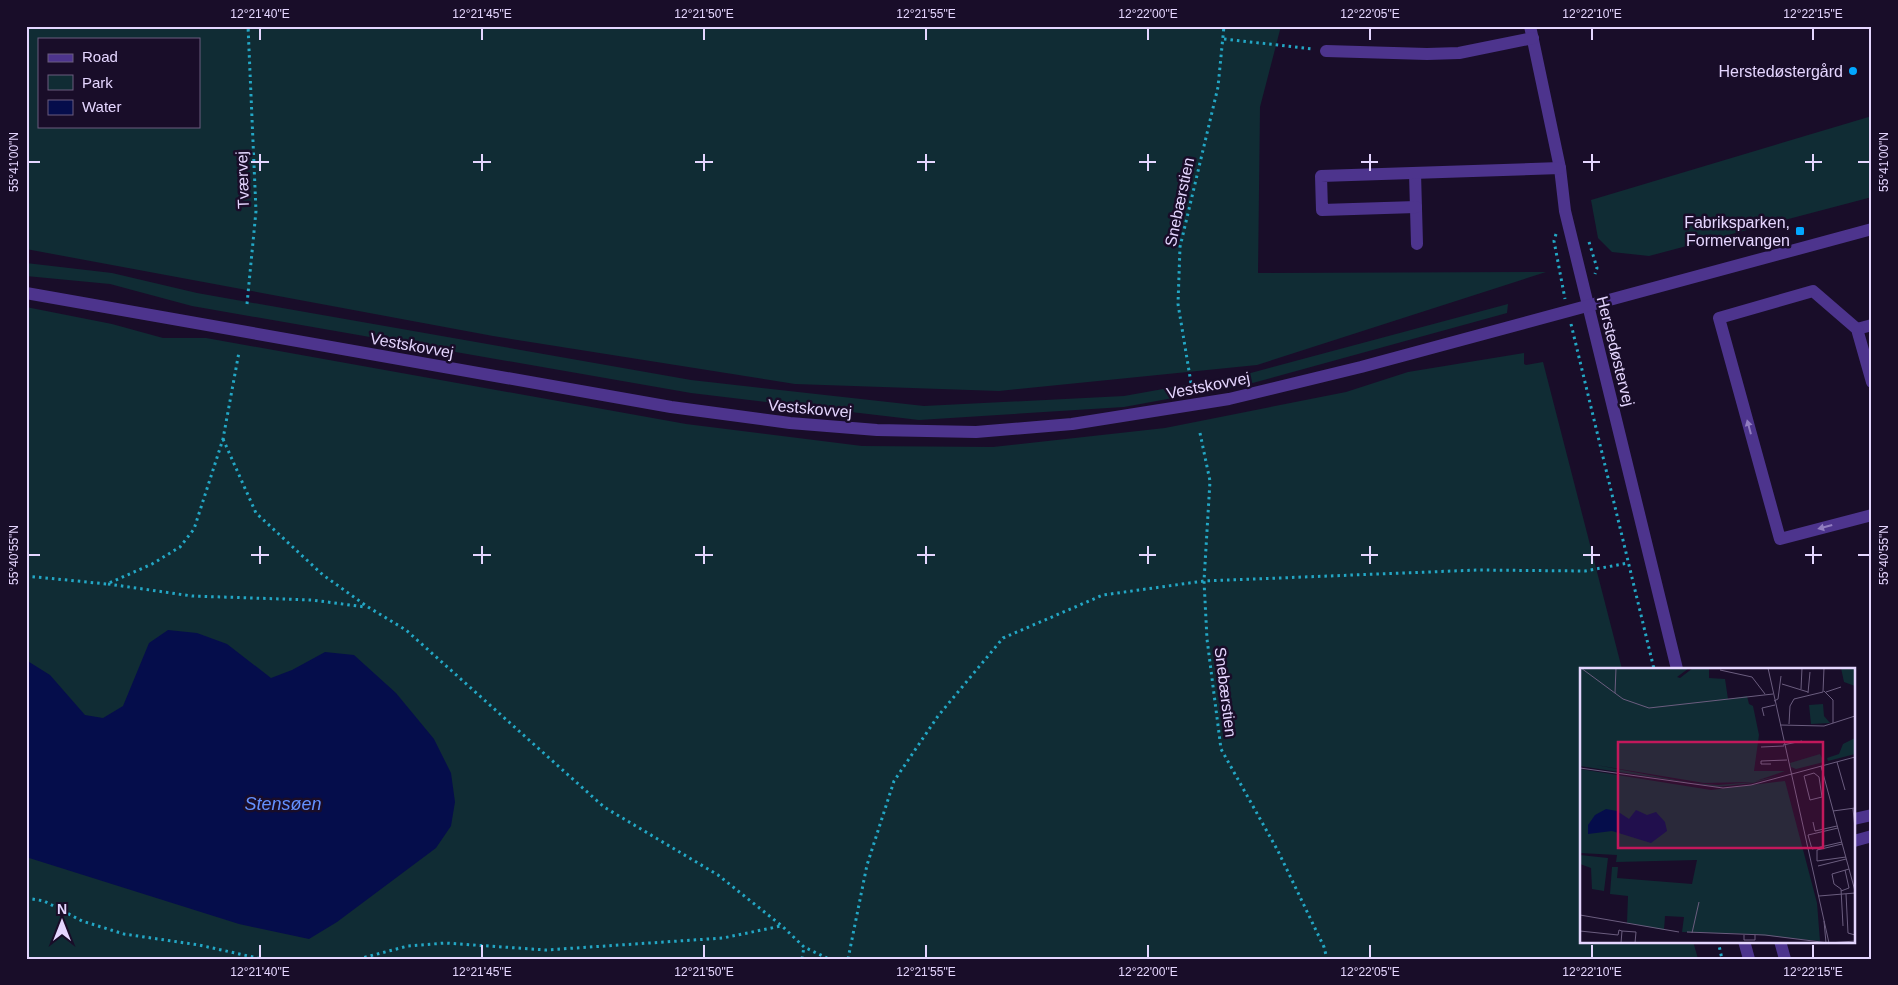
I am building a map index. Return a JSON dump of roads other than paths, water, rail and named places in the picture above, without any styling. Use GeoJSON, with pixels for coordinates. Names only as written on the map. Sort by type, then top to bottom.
{"type":"FeatureCollection","features":[{"type":"Feature","properties":{"kind":"street","name":"Herstedøstervej"},"geometry":{"type":"LineString","coordinates":[[1326,51],[1459,53],[1533,30],[1560,168],[1565,210],[1677,668]]}},
{"type":"Feature","properties":{"kind":"street"},"geometry":{"type":"LineString","coordinates":[[1416,207],[1322,210],[1321,176],[1560,168]]}},
{"type":"Feature","properties":{"kind":"street"},"geometry":{"type":"LineString","coordinates":[[1415,173],[1417,244]]}},
{"type":"Feature","properties":{"kind":"street","name":"Vestskovvej"},"geometry":{"type":"LineString","coordinates":[[26,293],[680,408],[790,424],[877,430],[976,432],[1072,424],[1229,399],[1361,367],[1872,229]]}},
{"type":"Feature","properties":{"kind":"street"},"geometry":{"type":"LineString","coordinates":[[1872,382],[1858,329],[1813,290],[1719,318],[1780,539],[1872,515]]}},
{"type":"Feature","properties":{"kind":"street"},"geometry":{"type":"LineString","coordinates":[[1858,329],[1872,324]]}},
{"type":"Feature","properties":{"kind":"street"},"geometry":{"type":"LineString","coordinates":[[1856,819],[1872,815]]}},
{"type":"Feature","properties":{"kind":"street"},"geometry":{"type":"LineString","coordinates":[[1856,840],[1872,836]]}},
{"type":"Feature","properties":{"kind":"street"},"geometry":{"type":"LineString","coordinates":[[1744,942],[1749,959]]}},
{"type":"Feature","properties":{"kind":"street"},"geometry":{"type":"LineString","coordinates":[[1780,942],[1785,959]]}},
{"type":"Feature","properties":{"kind":"water","name":"Stensøen"},"geometry":{"type":"Polygon","coordinates":[[[168,630],[197,633],[227,644],[271,678],[292,670],[325,652],[354,655],[396,693],[434,739],[451,773],[455,802],[451,826],[436,848],[337,922],[309,939],[239,924],[26,857],[26,660],[50,675],[85,715],[103,718],[123,706],[149,643],[168,630]]]}},
{"type":"Feature","properties":{"kind":"place","name":"Herstedøstergård"},"geometry":{"type":"Point","coordinates":[1853,71]}},
{"type":"Feature","properties":{"kind":"place","name":"Fabriksparken, Formervangen"},"geometry":{"type":"Point","coordinates":[1800,231]}}]}
